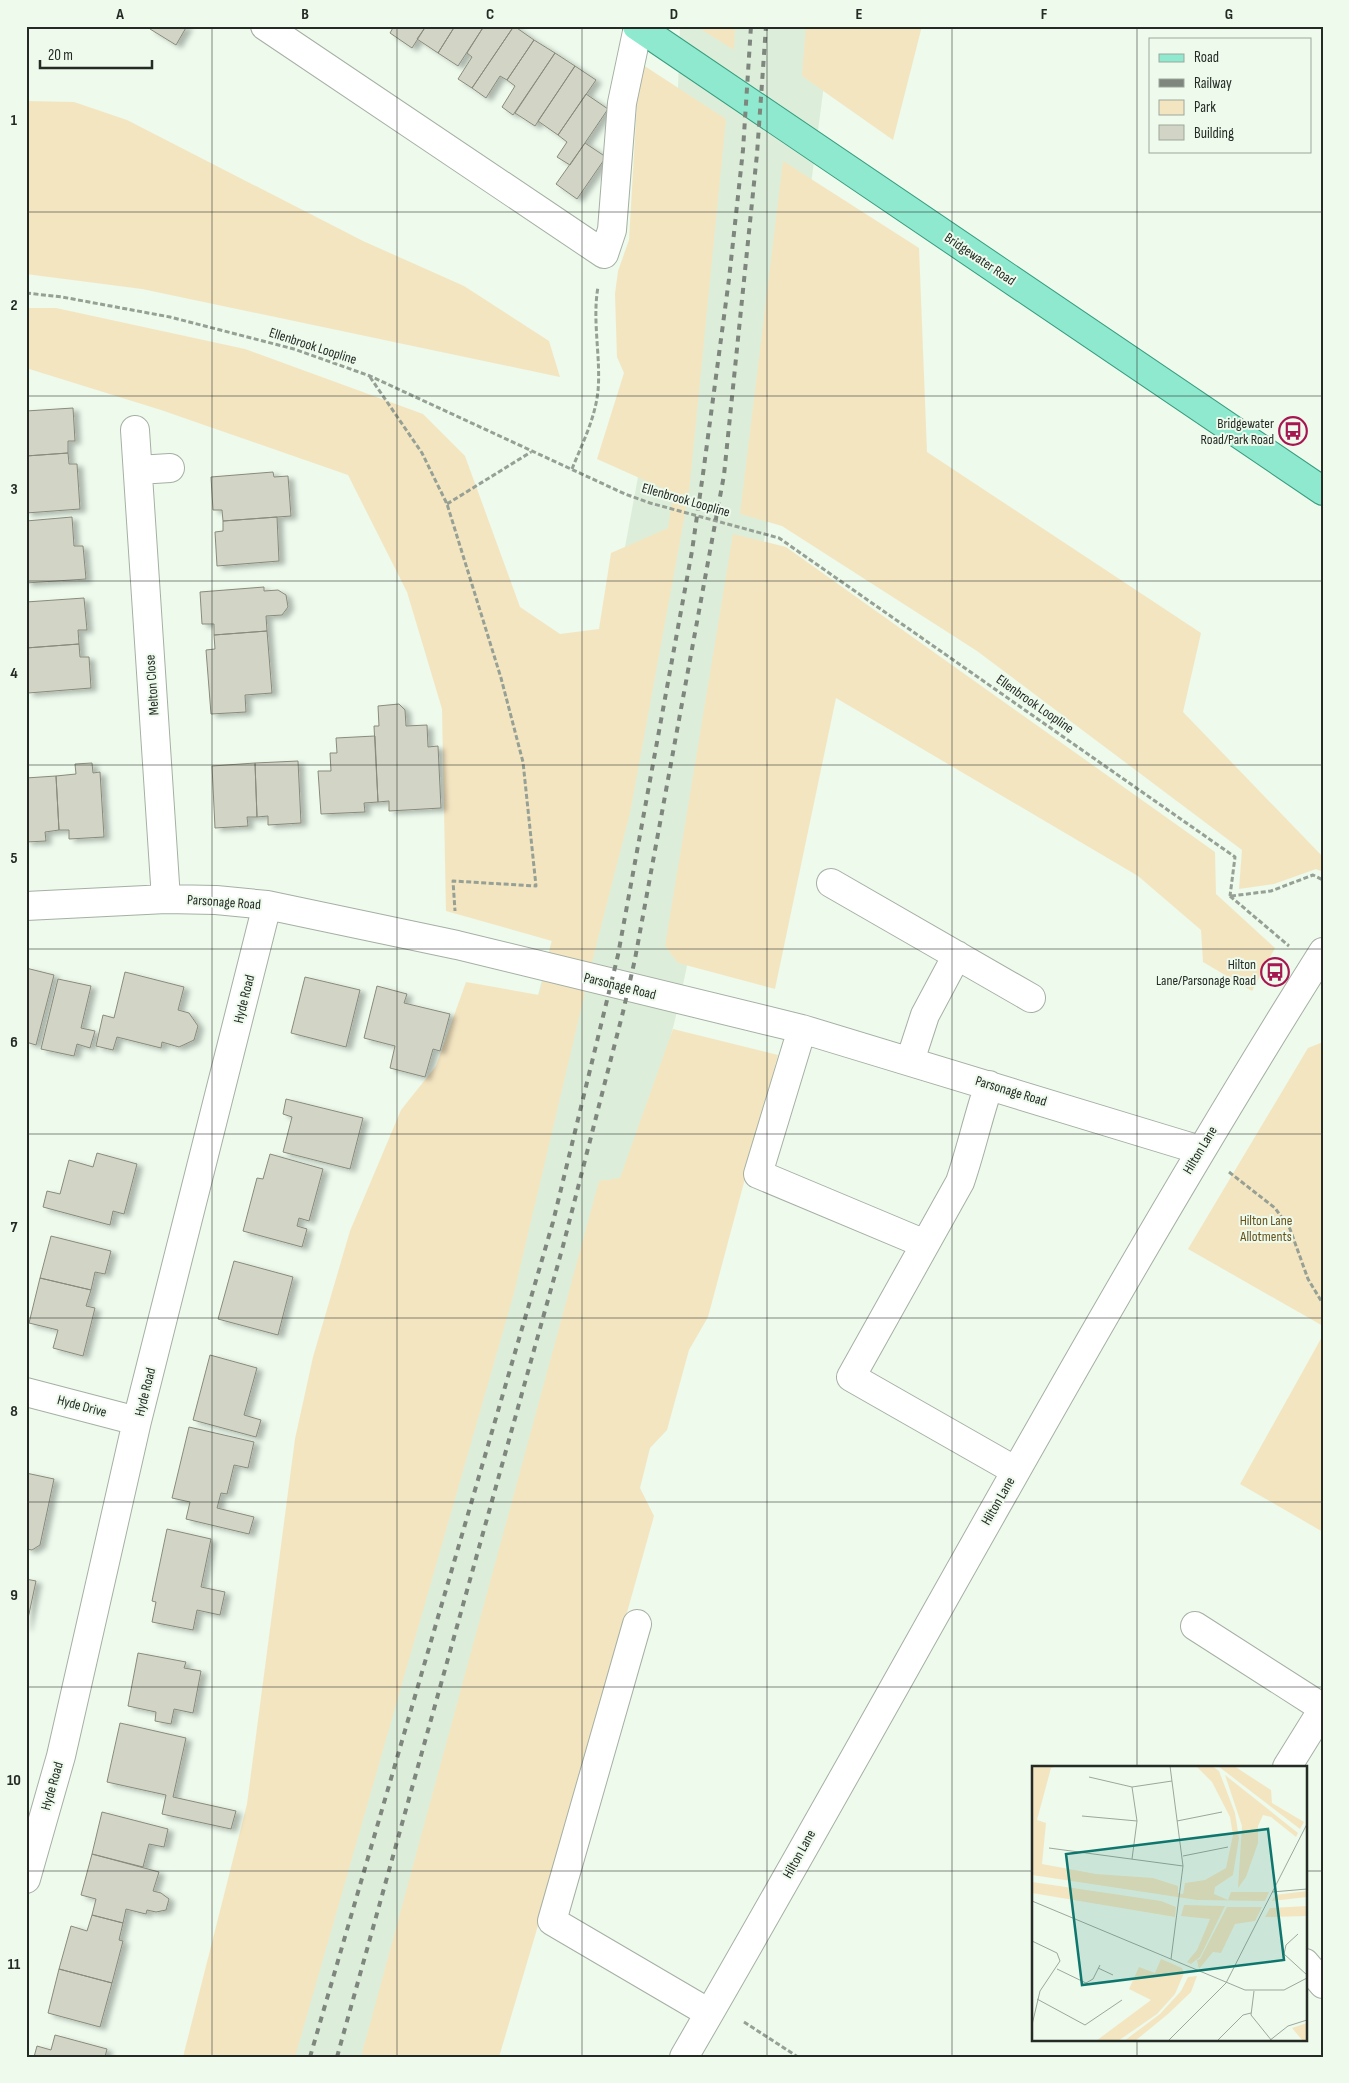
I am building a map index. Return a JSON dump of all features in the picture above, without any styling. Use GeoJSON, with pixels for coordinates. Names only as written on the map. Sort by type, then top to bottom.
{"type":"FeatureCollection","features":[{"type":"Feature","properties":{"kind":"main road","name":"Bridgewater Road"},"geometry":{"type":"LineString","coordinates":[[644,29],[1323,491]]}},
{"type":"Feature","properties":{"kind":"street"},"geometry":{"type":"LineString","coordinates":[[266,26],[604,254],[612,230],[622,103],[644,29]]}},
{"type":"Feature","properties":{"kind":"street","name":"Melton Close"},"geometry":{"type":"LineString","coordinates":[[135,430],[166,899]]}},
{"type":"Feature","properties":{"kind":"street"},"geometry":{"type":"LineString","coordinates":[[138,470],[170,468]]}},
{"type":"Feature","properties":{"kind":"street"},"geometry":{"type":"LineString","coordinates":[[830,883],[1031,998]]}},
{"type":"Feature","properties":{"kind":"street","name":"Parsonage Road"},"geometry":{"type":"LineString","coordinates":[[26,906],[166,899],[216,900],[267,905],[457,945],[802,1028],[1200,1150]]}},
{"type":"Feature","properties":{"kind":"street","name":"Hyde Road"},"geometry":{"type":"LineString","coordinates":[[26,1879],[61,1756],[137,1421],[267,905]]}},
{"type":"Feature","properties":{"kind":"street"},"geometry":{"type":"LineString","coordinates":[[910,1061],[925,1015],[956,956]]}},
{"type":"Feature","properties":{"kind":"street","name":"Hilton Lane"},"geometry":{"type":"LineString","coordinates":[[684,2057],[1200,1150],[1318,960]]}},
{"type":"Feature","properties":{"kind":"street"},"geometry":{"type":"LineString","coordinates":[[802,1028],[758,1174],[925,1244]]}},
{"type":"Feature","properties":{"kind":"street"},"geometry":{"type":"LineString","coordinates":[[989,1085],[960,1182],[851,1377],[1016,1471]]}},
{"type":"Feature","properties":{"kind":"street","name":"Hyde Drive"},"geometry":{"type":"LineString","coordinates":[[26,1392],[137,1421]]}},
{"type":"Feature","properties":{"kind":"street"},"geometry":{"type":"LineString","coordinates":[[637,1624],[552,1921],[712,2009]]}},
{"type":"Feature","properties":{"kind":"street"},"geometry":{"type":"LineString","coordinates":[[1195,1626],[1323,1708],[1290,1761]]}},
{"type":"Feature","properties":{"kind":"street"},"geometry":{"type":"LineString","coordinates":[[1306,1965],[1323,1984]]}},
{"type":"Feature","properties":{"kind":"path"},"geometry":{"type":"LineString","coordinates":[[572,469],[592,422],[598,391],[597,302],[604,254]]}},
{"type":"Feature","properties":{"kind":"path","name":"Ellenbrook Loopline"},"geometry":{"type":"LineString","coordinates":[[26,293],[62,297],[170,317],[294,349],[370,376],[650,504],[779,538],[1235,857],[1230,896]]}},
{"type":"Feature","properties":{"kind":"path"},"geometry":{"type":"LineString","coordinates":[[370,376],[422,453],[447,504],[501,678],[522,762],[536,886],[453,880],[457,945]]}},
{"type":"Feature","properties":{"kind":"path"},"geometry":{"type":"LineString","coordinates":[[447,504],[532,451]]}},
{"type":"Feature","properties":{"kind":"path"},"geometry":{"type":"LineString","coordinates":[[1230,896],[1271,891],[1313,874],[1323,880]]}},
{"type":"Feature","properties":{"kind":"path"},"geometry":{"type":"LineString","coordinates":[[1230,896],[1318,960]]}},
{"type":"Feature","properties":{"kind":"path"},"geometry":{"type":"LineString","coordinates":[[1200,1150],[1275,1208],[1290,1229],[1308,1279],[1323,1304]]}},
{"type":"Feature","properties":{"kind":"path"},"geometry":{"type":"LineString","coordinates":[[712,2009],[798,2057]]}},
{"type":"Feature","properties":{"kind":"shaded area"},"geometry":{"type":"Polygon","coordinates":[[[680,26],[827,26],[825,77],[766,530],[686,971],[674,1024],[388,2057],[269,2057],[552,940],[638,477],[678,88],[680,26]]]}},
{"type":"Feature","properties":{"kind":"green space"},"geometry":{"type":"Polygon","coordinates":[[[696,26],[735,26],[734,50],[696,26]]]}},
{"type":"Feature","properties":{"kind":"green space"},"geometry":{"type":"Polygon","coordinates":[[[806,26],[922,26],[893,140],[802,76],[806,26]]]}},
{"type":"Feature","properties":{"kind":"green space"},"geometry":{"type":"Polygon","coordinates":[[[643,65],[726,119],[689,492],[630,813],[595,950],[514,1293],[295,2057],[183,2057],[247,1804],[295,1439],[313,1357],[350,1231],[401,1110],[436,1066],[466,982],[539,995],[552,941],[446,911],[442,709],[407,592],[348,475],[161,410],[26,368],[26,308],[56,308],[245,349],[423,414],[465,456],[520,607],[560,634],[599,629],[611,553],[668,528],[673,493],[597,459],[624,373],[617,357],[615,294],[618,271],[629,240],[637,103],[643,65]]]}},
{"type":"Feature","properties":{"kind":"green space"},"geometry":{"type":"Polygon","coordinates":[[[26,101],[74,102],[127,120],[363,241],[464,286],[549,341],[560,377],[142,289],[26,274],[26,101]]]}},
{"type":"Feature","properties":{"kind":"green space"},"geometry":{"type":"Polygon","coordinates":[[[783,161],[919,248],[927,452],[1201,633],[1183,712],[1323,857],[1323,872],[1316,869],[1274,884],[1239,889],[1242,850],[977,651],[782,526],[740,514],[783,161]]]}},
{"type":"Feature","properties":{"kind":"green space"},"geometry":{"type":"Polygon","coordinates":[[[733,534],[786,547],[1215,852],[1216,894],[1275,948],[1252,991],[1203,962],[1201,930],[1138,876],[836,698],[775,989],[678,963],[665,946],[733,534]]]}},
{"type":"Feature","properties":{"kind":"green space"},"geometry":{"type":"Polygon","coordinates":[[[673,1029],[778,1055],[708,1317],[689,1350],[667,1430],[650,1448],[640,1488],[654,1516],[564,1838],[499,2057],[361,2057],[599,1181],[620,1178],[673,1029]]]}},
{"type":"Feature","properties":{"kind":"green space","name":"Hilton Lane Allotments"},"geometry":{"type":"Polygon","coordinates":[[[1323,1042],[1323,1326],[1188,1249],[1308,1048],[1323,1042]]]}},
{"type":"Feature","properties":{"kind":"green space"},"geometry":{"type":"Polygon","coordinates":[[[1323,1335],[1323,1532],[1240,1484],[1323,1335]]]}},
{"type":"Feature","properties":{"kind":"building"},"geometry":{"type":"Polygon","coordinates":[[[152,26],[187,26],[176,45],[150,29],[152,26]]]}},
{"type":"Feature","properties":{"kind":"building"},"geometry":{"type":"Polygon","coordinates":[[[394,26],[426,26],[412,48],[390,33],[394,26]]]}},
{"type":"Feature","properties":{"kind":"building"},"geometry":{"type":"Polygon","coordinates":[[[426,26],[455,26],[438,53],[417,39],[426,26]]]}},
{"type":"Feature","properties":{"kind":"building"},"geometry":{"type":"Polygon","coordinates":[[[455,26],[484,26],[458,66],[438,53],[455,26]]]}},
{"type":"Feature","properties":{"kind":"building"},"geometry":{"type":"Polygon","coordinates":[[[484,26],[514,26],[472,88],[458,79],[472,57],[467,53],[484,26]]]}},
{"type":"Feature","properties":{"kind":"building"},"geometry":{"type":"Polygon","coordinates":[[[514,26],[534,40],[507,80],[500,76],[486,98],[472,88],[514,26]]]}},
{"type":"Feature","properties":{"kind":"building"},"geometry":{"type":"Polygon","coordinates":[[[534,40],[555,53],[513,115],[502,107],[515,86],[507,80],[534,40]]]}},
{"type":"Feature","properties":{"kind":"building"},"geometry":{"type":"Polygon","coordinates":[[[555,53],[575,66],[535,126],[515,113],[555,53]]]}},
{"type":"Feature","properties":{"kind":"building"},"geometry":{"type":"Polygon","coordinates":[[[575,66],[596,80],[558,135],[538,121],[575,66]]]}},
{"type":"Feature","properties":{"kind":"building"},"geometry":{"type":"Polygon","coordinates":[[[586,94],[608,109],[570,165],[557,157],[567,142],[558,135],[586,94]]]}},
{"type":"Feature","properties":{"kind":"building"},"geometry":{"type":"Polygon","coordinates":[[[585,143],[606,157],[577,199],[556,184],[585,143]]]}},
{"type":"Feature","properties":{"kind":"building"},"geometry":{"type":"Polygon","coordinates":[[[73,408],[75,441],[68,441],[68,453],[26,456],[26,411],[73,408]]]}},
{"type":"Feature","properties":{"kind":"building"},"geometry":{"type":"Polygon","coordinates":[[[68,453],[69,464],[77,464],[80,509],[26,513],[26,456],[68,453]]]}},
{"type":"Feature","properties":{"kind":"building"},"geometry":{"type":"Polygon","coordinates":[[[273,472],[274,477],[288,476],[291,516],[223,521],[222,510],[213,510],[211,477],[273,472]]]}},
{"type":"Feature","properties":{"kind":"building"},"geometry":{"type":"Polygon","coordinates":[[[72,517],[74,546],[83,546],[86,579],[26,583],[26,521],[72,517]]]}},
{"type":"Feature","properties":{"kind":"building"},"geometry":{"type":"Polygon","coordinates":[[[277,517],[279,561],[217,566],[215,532],[223,531],[223,521],[277,517]]]}},
{"type":"Feature","properties":{"kind":"building"},"geometry":{"type":"Polygon","coordinates":[[[264,587],[264,591],[278,590],[286,595],[288,607],[282,615],[266,616],[267,631],[214,635],[214,624],[202,624],[200,592],[264,587]]]}},
{"type":"Feature","properties":{"kind":"building"},"geometry":{"type":"Polygon","coordinates":[[[84,598],[87,630],[78,630],[79,644],[26,648],[26,602],[84,598]]]}},
{"type":"Feature","properties":{"kind":"building"},"geometry":{"type":"Polygon","coordinates":[[[267,631],[272,693],[245,695],[246,712],[211,714],[206,650],[215,649],[214,635],[267,631]]]}},
{"type":"Feature","properties":{"kind":"building"},"geometry":{"type":"Polygon","coordinates":[[[79,644],[80,657],[89,657],[91,688],[28,693],[26,648],[79,644]]]}},
{"type":"Feature","properties":{"kind":"building"},"geometry":{"type":"Polygon","coordinates":[[[399,704],[405,710],[406,726],[427,725],[428,747],[438,746],[441,808],[389,811],[389,801],[378,802],[374,726],[379,726],[378,706],[399,704]]]}},
{"type":"Feature","properties":{"kind":"building"},"geometry":{"type":"Polygon","coordinates":[[[375,736],[378,802],[364,803],[365,812],[321,814],[318,771],[331,771],[330,753],[337,753],[336,738],[375,736]]]}},
{"type":"Feature","properties":{"kind":"building"},"geometry":{"type":"Polygon","coordinates":[[[298,761],[301,823],[268,825],[268,816],[257,817],[255,763],[298,761]]]}},
{"type":"Feature","properties":{"kind":"building"},"geometry":{"type":"Polygon","coordinates":[[[92,763],[93,773],[100,772],[104,837],[69,839],[69,830],[59,830],[56,776],[76,774],[75,764],[92,763]]]}},
{"type":"Feature","properties":{"kind":"building"},"geometry":{"type":"Polygon","coordinates":[[[255,763],[257,817],[247,817],[248,826],[215,828],[212,766],[255,763]]]}},
{"type":"Feature","properties":{"kind":"building"},"geometry":{"type":"Polygon","coordinates":[[[56,776],[59,830],[45,832],[46,841],[26,842],[26,778],[56,776]]]}},
{"type":"Feature","properties":{"kind":"building"},"geometry":{"type":"Polygon","coordinates":[[[26,968],[54,975],[36,1045],[26,1042],[26,968]]]}},
{"type":"Feature","properties":{"kind":"building"},"geometry":{"type":"Polygon","coordinates":[[[125,972],[184,987],[178,1010],[189,1013],[198,1026],[194,1040],[179,1047],[162,1042],[161,1048],[117,1037],[113,1050],[96,1046],[103,1015],[114,1018],[125,972]]]}},
{"type":"Feature","properties":{"kind":"building"},"geometry":{"type":"Polygon","coordinates":[[[305,977],[360,990],[346,1047],[291,1033],[305,977]]]}},
{"type":"Feature","properties":{"kind":"building"},"geometry":{"type":"Polygon","coordinates":[[[58,979],[91,986],[81,1028],[95,1031],[90,1048],[77,1044],[74,1056],[41,1049],[58,979]]]}},
{"type":"Feature","properties":{"kind":"building"},"geometry":{"type":"Polygon","coordinates":[[[377,986],[407,994],[404,1003],[450,1014],[440,1051],[433,1049],[425,1077],[390,1068],[395,1046],[364,1038],[377,986]]]}},
{"type":"Feature","properties":{"kind":"building"},"geometry":{"type":"Polygon","coordinates":[[[286,1099],[363,1118],[350,1169],[283,1152],[292,1117],[283,1114],[286,1099]]]}},
{"type":"Feature","properties":{"kind":"building"},"geometry":{"type":"Polygon","coordinates":[[[97,1153],[137,1164],[124,1214],[113,1211],[110,1225],[43,1207],[47,1191],[60,1194],[69,1160],[93,1167],[97,1153]]]}},
{"type":"Feature","properties":{"kind":"building"},"geometry":{"type":"Polygon","coordinates":[[[270,1154],[323,1169],[309,1221],[299,1218],[297,1226],[307,1229],[302,1247],[243,1231],[257,1178],[263,1179],[270,1154]]]}},
{"type":"Feature","properties":{"kind":"building"},"geometry":{"type":"Polygon","coordinates":[[[51,1236],[111,1251],[105,1274],[95,1272],[91,1290],[40,1278],[51,1236]]]}},
{"type":"Feature","properties":{"kind":"building"},"geometry":{"type":"Polygon","coordinates":[[[234,1261],[293,1277],[278,1335],[218,1319],[234,1261]]]}},
{"type":"Feature","properties":{"kind":"building"},"geometry":{"type":"Polygon","coordinates":[[[40,1278],[91,1290],[86,1306],[95,1308],[83,1356],[53,1348],[58,1330],[29,1323],[40,1278]]]}},
{"type":"Feature","properties":{"kind":"building"},"geometry":{"type":"Polygon","coordinates":[[[210,1355],[257,1368],[244,1415],[261,1420],[256,1437],[193,1420],[210,1355]]]}},
{"type":"Feature","properties":{"kind":"building"},"geometry":{"type":"Polygon","coordinates":[[[189,1427],[254,1442],[248,1468],[234,1465],[227,1494],[221,1493],[217,1508],[254,1517],[249,1534],[186,1519],[190,1502],[172,1498],[189,1427]]]}},
{"type":"Feature","properties":{"kind":"building"},"geometry":{"type":"Polygon","coordinates":[[[26,1473],[54,1479],[40,1545],[32,1550],[26,1549],[26,1473]]]}},
{"type":"Feature","properties":{"kind":"building"},"geometry":{"type":"Polygon","coordinates":[[[167,1529],[211,1539],[201,1587],[225,1592],[220,1615],[197,1610],[193,1630],[152,1622],[156,1602],[152,1601],[167,1529]]]}},
{"type":"Feature","properties":{"kind":"building"},"geometry":{"type":"Polygon","coordinates":[[[26,1579],[36,1581],[26,1628],[26,1579]]]}},
{"type":"Feature","properties":{"kind":"building"},"geometry":{"type":"Polygon","coordinates":[[[138,1653],[186,1662],[184,1668],[201,1671],[193,1713],[174,1709],[171,1724],[155,1721],[156,1712],[128,1706],[138,1653]]]}},
{"type":"Feature","properties":{"kind":"building"},"geometry":{"type":"Polygon","coordinates":[[[120,1723],[186,1738],[173,1797],[236,1811],[231,1829],[162,1814],[166,1795],[107,1782],[120,1723]]]}},
{"type":"Feature","properties":{"kind":"building"},"geometry":{"type":"Polygon","coordinates":[[[102,1812],[168,1829],[164,1847],[149,1844],[143,1867],[92,1854],[102,1812]]]}},
{"type":"Feature","properties":{"kind":"building"},"geometry":{"type":"Polygon","coordinates":[[[92,1854],[159,1872],[153,1891],[161,1893],[169,1899],[166,1910],[156,1912],[147,1910],[146,1914],[126,1909],[123,1923],[92,1915],[96,1899],[81,1895],[92,1854]]]}},
{"type":"Feature","properties":{"kind":"building"},"geometry":{"type":"Polygon","coordinates":[[[92,1915],[123,1923],[119,1940],[123,1941],[112,1983],[59,1969],[71,1926],[87,1931],[92,1915]]]}},
{"type":"Feature","properties":{"kind":"building"},"geometry":{"type":"Polygon","coordinates":[[[59,1969],[112,1983],[100,2027],[48,2013],[59,1969]]]}},
{"type":"Feature","properties":{"kind":"building"},"geometry":{"type":"Polygon","coordinates":[[[55,2035],[107,2049],[105,2057],[34,2057],[37,2046],[51,2050],[55,2035]]]}},
{"type":"Feature","properties":{"kind":"railway"},"geometry":{"type":"LineString","coordinates":[[310,2057],[553,1222],[618,955],[692,551],[729,279],[743,150],[751,26]]}},
{"type":"Feature","properties":{"kind":"railway"},"geometry":{"type":"LineString","coordinates":[[337,2057],[563,1246],[635,959],[724,475],[757,154],[766,26]]}},
{"type":"Feature","properties":{"kind":"place","name":"Bridgewater Road/Park Road"},"geometry":{"type":"Point","coordinates":[1293,431]}},
{"type":"Feature","properties":{"kind":"place","name":"Hilton Lane/Parsonage Road"},"geometry":{"type":"Point","coordinates":[1275,972]}}]}
